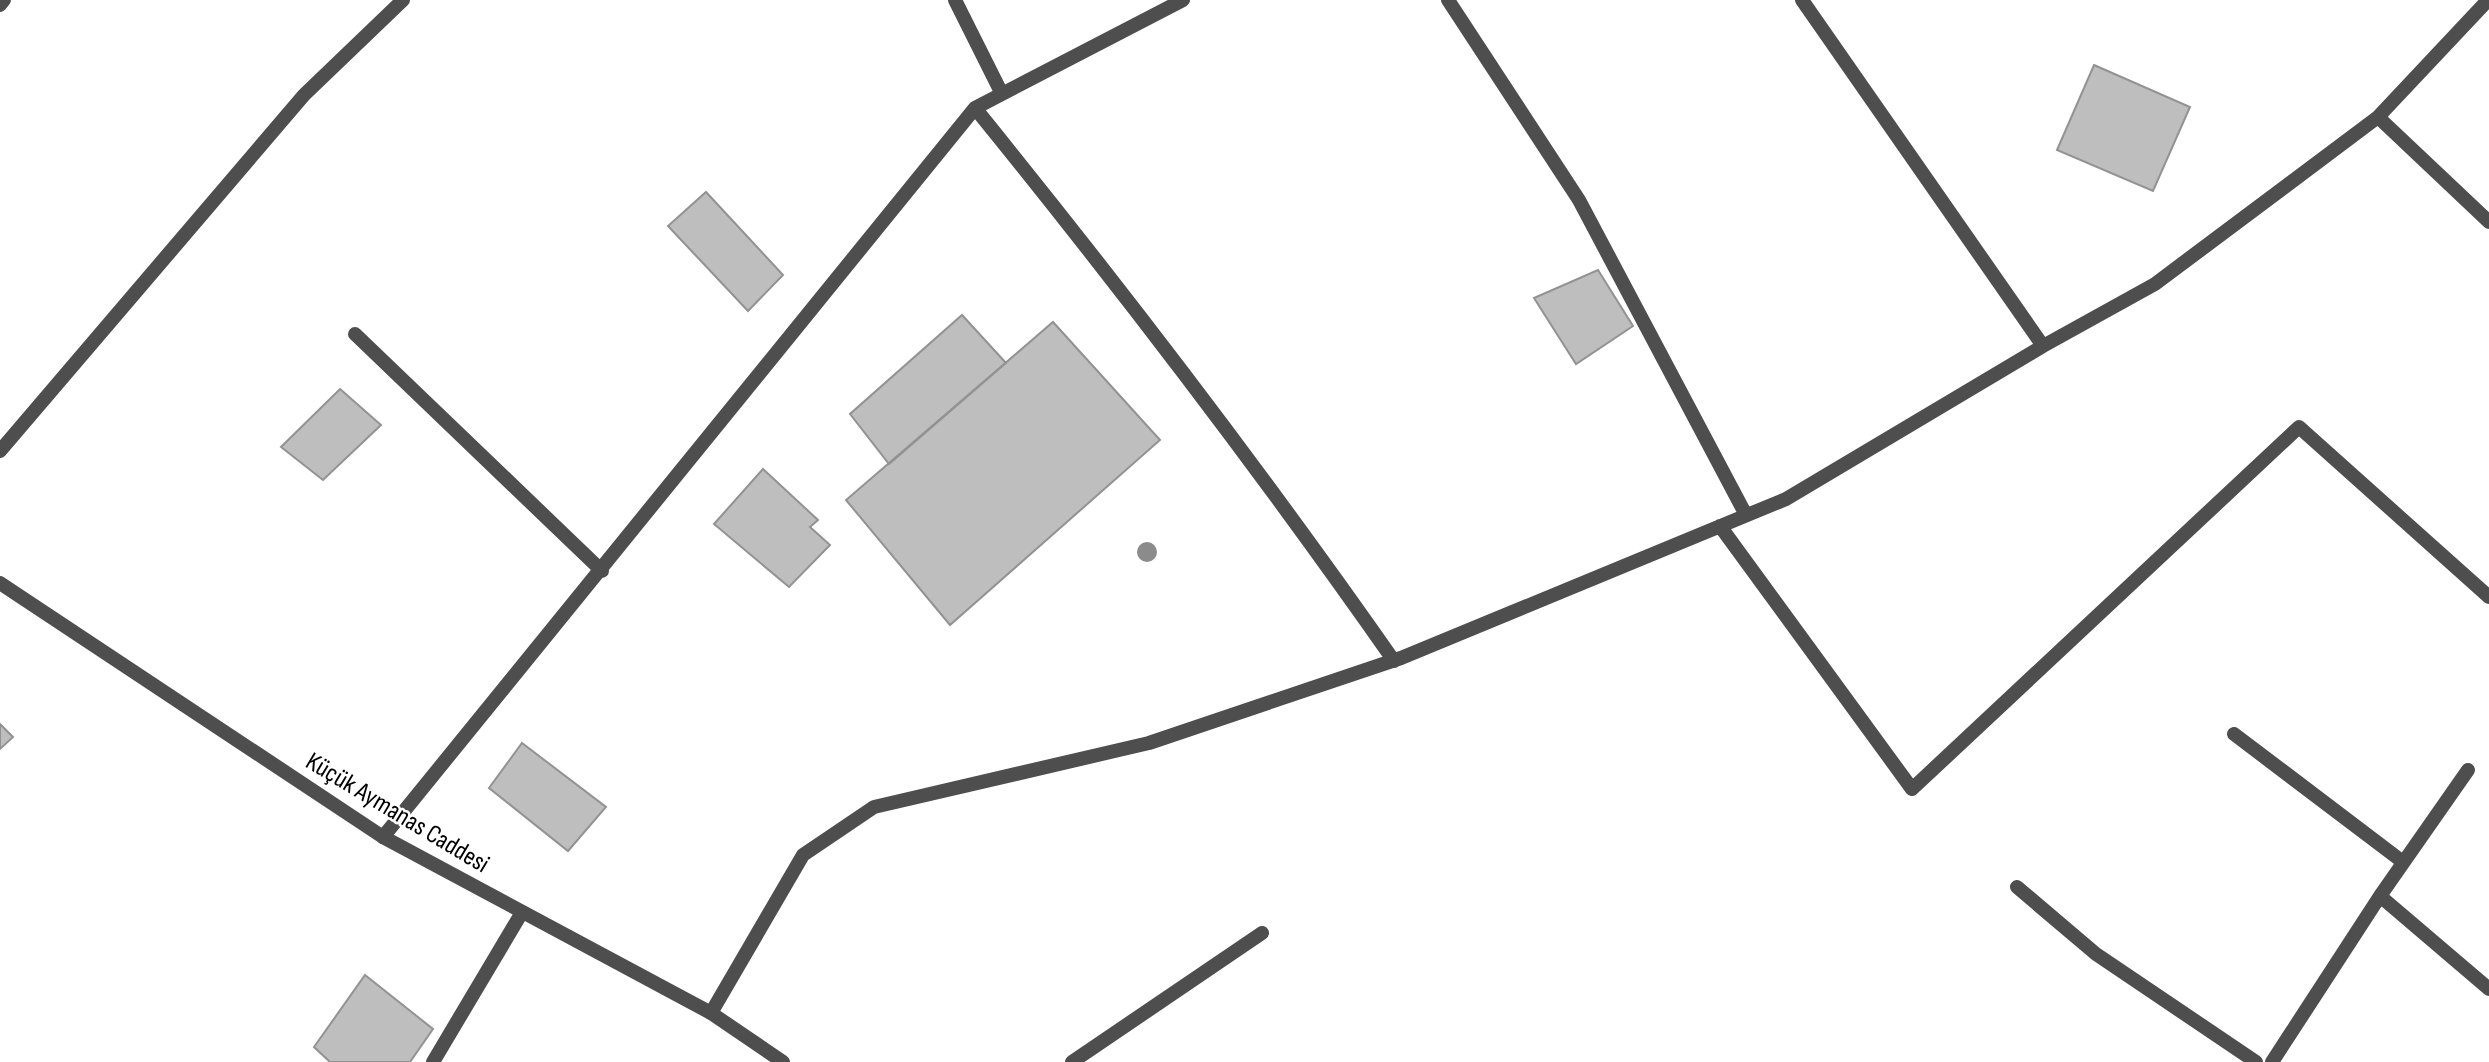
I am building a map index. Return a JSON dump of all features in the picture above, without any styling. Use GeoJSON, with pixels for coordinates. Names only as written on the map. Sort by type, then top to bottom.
{"type":"FeatureCollection","features":[{"type":"Feature","properties":{"kind":"street"},"geometry":{"type":"LineString","coordinates":[[0,5],[4,0]]}},
{"type":"Feature","properties":{"kind":"street"},"geometry":{"type":"LineString","coordinates":[[0,451],[304,95],[403,0]]}},
{"type":"Feature","properties":{"kind":"street"},"geometry":{"type":"LineString","coordinates":[[955,0],[1002,94]]}},
{"type":"Feature","properties":{"kind":"street"},"geometry":{"type":"LineString","coordinates":[[383,838],[975,108],[1183,0]]}},
{"type":"Feature","properties":{"kind":"street"},"geometry":{"type":"LineString","coordinates":[[1448,0],[1579,200],[1746,515]]}},
{"type":"Feature","properties":{"kind":"street"},"geometry":{"type":"LineString","coordinates":[[1802,0],[2043,346]]}},
{"type":"Feature","properties":{"kind":"street"},"geometry":{"type":"LineString","coordinates":[[712,1013],[803,855],[874,807],[1149,743],[1394,661],[1786,499],[2043,346],[2155,284],[2378,117],[2488,0]]}},
{"type":"Feature","properties":{"kind":"street"},"geometry":{"type":"LineString","coordinates":[[975,108],[1094,255],[1285,506],[1394,661]]}},
{"type":"Feature","properties":{"kind":"street"},"geometry":{"type":"LineString","coordinates":[[2378,117],[2489,222]]}},
{"type":"Feature","properties":{"kind":"street"},"geometry":{"type":"LineString","coordinates":[[355,334],[602,571]]}},
{"type":"Feature","properties":{"kind":"street"},"geometry":{"type":"LineString","coordinates":[[1720,526],[1912,789],[2300,427],[2489,597]]}},
{"type":"Feature","properties":{"kind":"street","name":"Küçük Aymanas Caddesi"},"geometry":{"type":"LineString","coordinates":[[0,583],[383,838],[521,914],[712,1013],[783,1062]]}},
{"type":"Feature","properties":{"kind":"street"},"geometry":{"type":"LineString","coordinates":[[2234,734],[2403,862]]}},
{"type":"Feature","properties":{"kind":"street"},"geometry":{"type":"LineString","coordinates":[[2272,1062],[2380,896],[2469,770]]}},
{"type":"Feature","properties":{"kind":"street"},"geometry":{"type":"LineString","coordinates":[[2017,887],[2095,954],[2256,1062]]}},
{"type":"Feature","properties":{"kind":"street"},"geometry":{"type":"LineString","coordinates":[[2380,896],[2489,989]]}},
{"type":"Feature","properties":{"kind":"street"},"geometry":{"type":"LineString","coordinates":[[433,1062],[521,914]]}},
{"type":"Feature","properties":{"kind":"street"},"geometry":{"type":"LineString","coordinates":[[1072,1062],[1262,933]]}},
{"type":"Feature","properties":{"kind":"building"},"geometry":{"type":"Polygon","coordinates":[[[2094,65],[2190,107],[2153,191],[2057,150],[2094,65]]]}},
{"type":"Feature","properties":{"kind":"building"},"geometry":{"type":"Polygon","coordinates":[[[706,192],[783,275],[748,311],[668,226],[706,192]]]}},
{"type":"Feature","properties":{"kind":"building"},"geometry":{"type":"Polygon","coordinates":[[[1598,270],[1633,326],[1576,364],[1534,298],[1598,270]]]}},
{"type":"Feature","properties":{"kind":"building"},"geometry":{"type":"Polygon","coordinates":[[[962,315],[1006,363],[889,464],[850,414],[962,315]]]}},
{"type":"Feature","properties":{"kind":"building"},"geometry":{"type":"Polygon","coordinates":[[[1053,322],[1160,440],[950,625],[846,500],[1053,322]]]}},
{"type":"Feature","properties":{"kind":"building"},"geometry":{"type":"Polygon","coordinates":[[[340,389],[381,425],[323,480],[281,447],[340,389]]]}},
{"type":"Feature","properties":{"kind":"building"},"geometry":{"type":"Polygon","coordinates":[[[763,469],[818,520],[810,527],[830,545],[789,587],[714,524],[763,469]]]}},
{"type":"Feature","properties":{"kind":"building"},"geometry":{"type":"Polygon","coordinates":[[[0,724],[13,737],[0,749],[0,724]]]}},
{"type":"Feature","properties":{"kind":"building"},"geometry":{"type":"Polygon","coordinates":[[[522,743],[606,807],[568,851],[489,788],[522,743]]]}},
{"type":"Feature","properties":{"kind":"building"},"geometry":{"type":"Polygon","coordinates":[[[365,975],[433,1029],[410,1062],[330,1062],[314,1047],[365,975]]]}}]}
